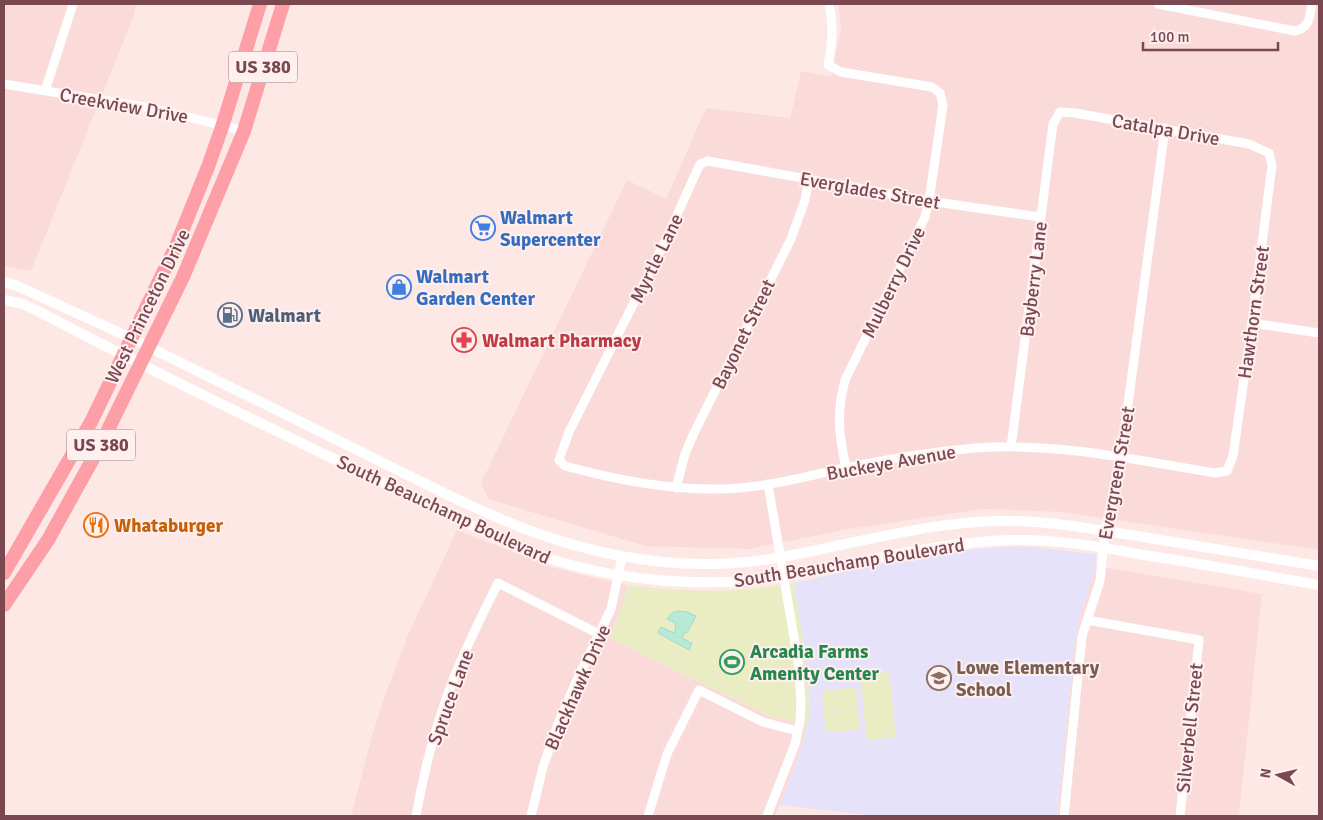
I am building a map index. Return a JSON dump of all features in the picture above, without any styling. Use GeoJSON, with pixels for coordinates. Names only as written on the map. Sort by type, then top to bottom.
{"type":"FeatureCollection","features":[{"type":"Feature","properties":{"kind":"highway","name":"West Princeton Drive"},"geometry":{"type":"LineString","coordinates":[[4,573],[91,422],[176,246],[223,124],[260,4]]}},
{"type":"Feature","properties":{"kind":"highway","name":"West Princeton Drive"},"geometry":{"type":"LineString","coordinates":[[4,605],[48,540],[100,446],[198,244],[244,131],[283,4]]}},
{"type":"Feature","properties":{"kind":"street"},"geometry":{"type":"LineString","coordinates":[[45,91],[73,4]]}},
{"type":"Feature","properties":{"kind":"street","name":"Mulberry Drive"},"geometry":{"type":"LineString","coordinates":[[829,4],[832,37],[828,65],[841,72],[932,87],[940,93],[943,105],[925,217],[845,380],[840,400],[839,419],[846,468]]}},
{"type":"Feature","properties":{"kind":"street"},"geometry":{"type":"LineString","coordinates":[[1158,4],[1190,6],[1296,31],[1303,29],[1308,24],[1312,4]]}},
{"type":"Feature","properties":{"kind":"street","name":"Creekview Drive"},"geometry":{"type":"LineString","coordinates":[[4,84],[156,109],[223,124],[244,131]]}},
{"type":"Feature","properties":{"kind":"street","name":"Catalpa Drive"},"geometry":{"type":"LineString","coordinates":[[1060,112],[1165,128],[1249,144],[1269,153]]}},
{"type":"Feature","properties":{"kind":"street","name":"Bayberry Lane"},"geometry":{"type":"LineString","coordinates":[[1011,447],[1053,124],[1060,112]]}},
{"type":"Feature","properties":{"kind":"street","name":"Evergreen Street"},"geometry":{"type":"LineString","coordinates":[[1064,816],[1081,646],[1087,620],[1100,581],[1105,531],[1121,457],[1165,128]]}},
{"type":"Feature","properties":{"kind":"street","name":"Hawthorn Street"},"geometry":{"type":"LineString","coordinates":[[1227,471],[1233,456],[1252,323],[1272,165],[1269,153]]}},
{"type":"Feature","properties":{"kind":"street","name":"Everglades Street"},"geometry":{"type":"LineString","coordinates":[[700,164],[708,161],[929,200],[1040,217]]}},
{"type":"Feature","properties":{"kind":"street","name":"Myrtle Lane"},"geometry":{"type":"LineString","coordinates":[[559,460],[569,432],[667,237],[700,164]]}},
{"type":"Feature","properties":{"kind":"street","name":"Bayonet Street"},"geometry":{"type":"LineString","coordinates":[[676,488],[685,454],[695,431],[791,239],[805,200],[809,179]]}},
{"type":"Feature","properties":{"kind":"street","name":"South Beauchamp Boulevard"},"geometry":{"type":"LineString","coordinates":[[5,285],[132,338],[450,496],[504,520],[555,540],[622,557],[693,564],[736,562],[780,558],[914,530],[978,522],[1031,522],[1105,531],[1319,566]]}},
{"type":"Feature","properties":{"kind":"street","name":"South Beauchamp Boulevard"},"geometry":{"type":"LineString","coordinates":[[4,300],[30,308],[140,365],[510,544],[565,563],[619,574],[687,581],[728,582],[783,576],[909,551],[966,543],[1014,540],[1042,541],[1103,548],[1319,585]]}},
{"type":"Feature","properties":{"kind":"street"},"geometry":{"type":"LineString","coordinates":[[1252,323],[1319,333]]}},
{"type":"Feature","properties":{"kind":"street"},"geometry":{"type":"LineString","coordinates":[[332,457],[340,441]]}},
{"type":"Feature","properties":{"kind":"street","name":"Buckeye Avenue"},"geometry":{"type":"LineString","coordinates":[[559,460],[565,466],[626,482],[676,488],[723,489],[768,484],[900,457],[976,448],[1068,449],[1215,474],[1227,471]]}},
{"type":"Feature","properties":{"kind":"street"},"geometry":{"type":"LineString","coordinates":[[767,816],[791,757],[798,731],[801,701],[799,672],[768,484]]}},
{"type":"Feature","properties":{"kind":"street"},"geometry":{"type":"LineString","coordinates":[[443,510],[450,496]]}},
{"type":"Feature","properties":{"kind":"street","name":"Blackhawk Drive"},"geometry":{"type":"LineString","coordinates":[[531,816],[538,783],[552,738],[614,600],[622,557]]}},
{"type":"Feature","properties":{"kind":"street","name":"Spruce Lane"},"geometry":{"type":"LineString","coordinates":[[416,816],[430,754],[446,699],[466,650],[498,583],[599,634]]}},
{"type":"Feature","properties":{"kind":"street","name":"Silverbell Street"},"geometry":{"type":"LineString","coordinates":[[1087,620],[1198,640],[1180,816]]}},
{"type":"Feature","properties":{"kind":"street"},"geometry":{"type":"LineString","coordinates":[[648,816],[667,754],[698,690],[763,722],[798,731]]}},
{"type":"Feature","properties":{"kind":"shaded area"},"geometry":{"type":"Polygon","coordinates":[[[4,4],[136,4],[134,15],[31,271],[4,266],[4,4]]]}},
{"type":"Feature","properties":{"kind":"shaded area"},"geometry":{"type":"Polygon","coordinates":[[[838,4],[1319,4],[1319,550],[1061,512],[983,509],[849,529],[749,549],[645,546],[488,499],[481,483],[627,180],[666,199],[706,108],[790,118],[801,71],[831,77],[841,28],[838,4]]]}},
{"type":"Feature","properties":{"kind":"shaded area"},"geometry":{"type":"Polygon","coordinates":[[[457,530],[552,567],[628,585],[610,638],[771,717],[808,725],[794,770],[775,816],[351,816],[372,736],[386,692],[408,635],[457,530]]]}},
{"type":"Feature","properties":{"kind":"shaded area","name":"Lowe Elementary School"},"geometry":{"type":"Polygon","coordinates":[[[1032,547],[1096,554],[1096,566],[1080,617],[1075,642],[1057,816],[877,816],[780,805],[804,739],[809,706],[794,583],[928,553],[1032,547]]]}},
{"type":"Feature","properties":{"kind":"shaded area"},"geometry":{"type":"Polygon","coordinates":[[[1096,566],[1262,594],[1239,816],[1057,816],[1075,642],[1080,617],[1096,566]]]}},
{"type":"Feature","properties":{"kind":"shaded area","name":"Arcadia Farms Amenity Center"},"geometry":{"type":"Polygon","coordinates":[[[794,583],[807,672],[808,725],[771,717],[610,638],[628,585],[711,591],[753,589],[794,583]]]}},
{"type":"Feature","properties":{"kind":"shaded area"},"geometry":{"type":"Polygon","coordinates":[[[677,611],[687,612],[696,616],[687,633],[685,632],[682,638],[692,643],[689,650],[658,633],[661,627],[674,633],[675,623],[667,619],[672,613],[677,611]]]}},
{"type":"Feature","properties":{"kind":"shaded area"},"geometry":{"type":"Polygon","coordinates":[[[889,672],[896,737],[867,740],[860,676],[889,672]]]}},
{"type":"Feature","properties":{"kind":"shaded area"},"geometry":{"type":"Polygon","coordinates":[[[856,687],[858,708],[824,711],[822,691],[856,687]]]}},
{"type":"Feature","properties":{"kind":"shaded area"},"geometry":{"type":"Polygon","coordinates":[[[858,709],[860,729],[826,733],[824,712],[858,709]]]}},
{"type":"Feature","properties":{"kind":"place","name":"Walmart Supercenter"},"geometry":{"type":"Point","coordinates":[483,228]}},
{"type":"Feature","properties":{"kind":"place","name":"Walmart Garden Center"},"geometry":{"type":"Point","coordinates":[399,287]}},
{"type":"Feature","properties":{"kind":"place","name":"Walmart"},"geometry":{"type":"Point","coordinates":[230,315]}},
{"type":"Feature","properties":{"kind":"place","name":"Walmart Pharmacy"},"geometry":{"type":"Point","coordinates":[464,340]}},
{"type":"Feature","properties":{"kind":"place","name":"Whataburger"},"geometry":{"type":"Point","coordinates":[96,525]}},
{"type":"Feature","properties":{"kind":"place","name":"Arcadia Farms Amenity Center"},"geometry":{"type":"Point","coordinates":[732,662]}},
{"type":"Feature","properties":{"kind":"place","name":"Lowe Elementary School"},"geometry":{"type":"Point","coordinates":[939,678]}}]}
